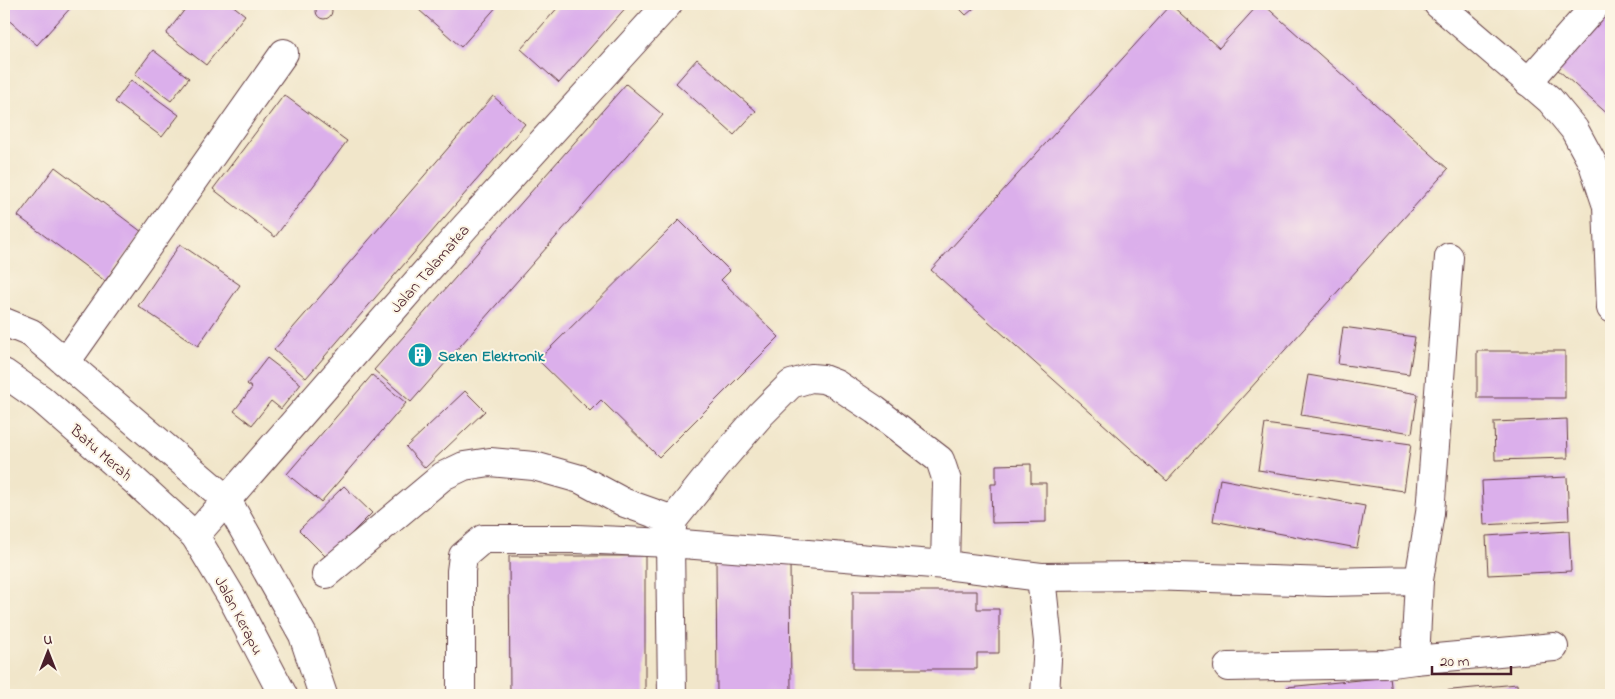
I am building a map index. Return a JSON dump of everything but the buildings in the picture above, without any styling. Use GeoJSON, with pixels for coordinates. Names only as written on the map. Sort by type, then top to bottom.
{"type":"FeatureCollection","features":[{"type":"Feature","properties":{"kind":"street","name":"Jalan Talamatea"},"geometry":{"type":"LineString","coordinates":[[195,536],[465,226],[668,4]]}},
{"type":"Feature","properties":{"kind":"street"},"geometry":{"type":"LineString","coordinates":[[1438,4],[1550,100],[1574,129],[1593,164],[1607,206],[1611,308]]}},
{"type":"Feature","properties":{"kind":"street"},"geometry":{"type":"LineString","coordinates":[[1528,82],[1597,4]]}},
{"type":"Feature","properties":{"kind":"street"},"geometry":{"type":"LineString","coordinates":[[66,362],[284,53]]}},
{"type":"Feature","properties":{"kind":"street"},"geometry":{"type":"LineString","coordinates":[[1415,660],[1419,580],[1430,513],[1449,257]]}},
{"type":"Feature","properties":{"kind":"street"},"geometry":{"type":"LineString","coordinates":[[4,322],[31,333],[227,500],[303,635],[323,695]]}},
{"type":"Feature","properties":{"kind":"street","name":"Batu Merah"},"geometry":{"type":"LineString","coordinates":[[4,373],[40,399],[128,474],[195,536]]}},
{"type":"Feature","properties":{"kind":"street"},"geometry":{"type":"LineString","coordinates":[[672,695],[671,532],[716,464],[790,384],[811,378],[823,379],[836,384],[875,410],[940,460],[947,481],[945,565]]}},
{"type":"Feature","properties":{"kind":"street"},"geometry":{"type":"LineString","coordinates":[[326,574],[443,476],[464,466],[490,462],[534,466],[580,479],[625,503],[671,532]]}},
{"type":"Feature","properties":{"kind":"street"},"geometry":{"type":"LineString","coordinates":[[461,695],[461,570],[464,556],[483,539],[576,539],[671,532],[1041,577],[1147,576],[1328,582],[1419,580]]}},
{"type":"Feature","properties":{"kind":"street","name":"Jalan Kerapu"},"geometry":{"type":"LineString","coordinates":[[195,536],[231,596],[282,695]]}},
{"type":"Feature","properties":{"kind":"street"},"geometry":{"type":"LineString","coordinates":[[1041,577],[1048,642],[1045,695]]}},
{"type":"Feature","properties":{"kind":"street"},"geometry":{"type":"LineString","coordinates":[[1228,668],[1385,664],[1554,647]]}},
{"type":"Feature","properties":{"kind":"place","name":"Seken Elektronik"},"geometry":{"type":"Point","coordinates":[420,355]}}]}
